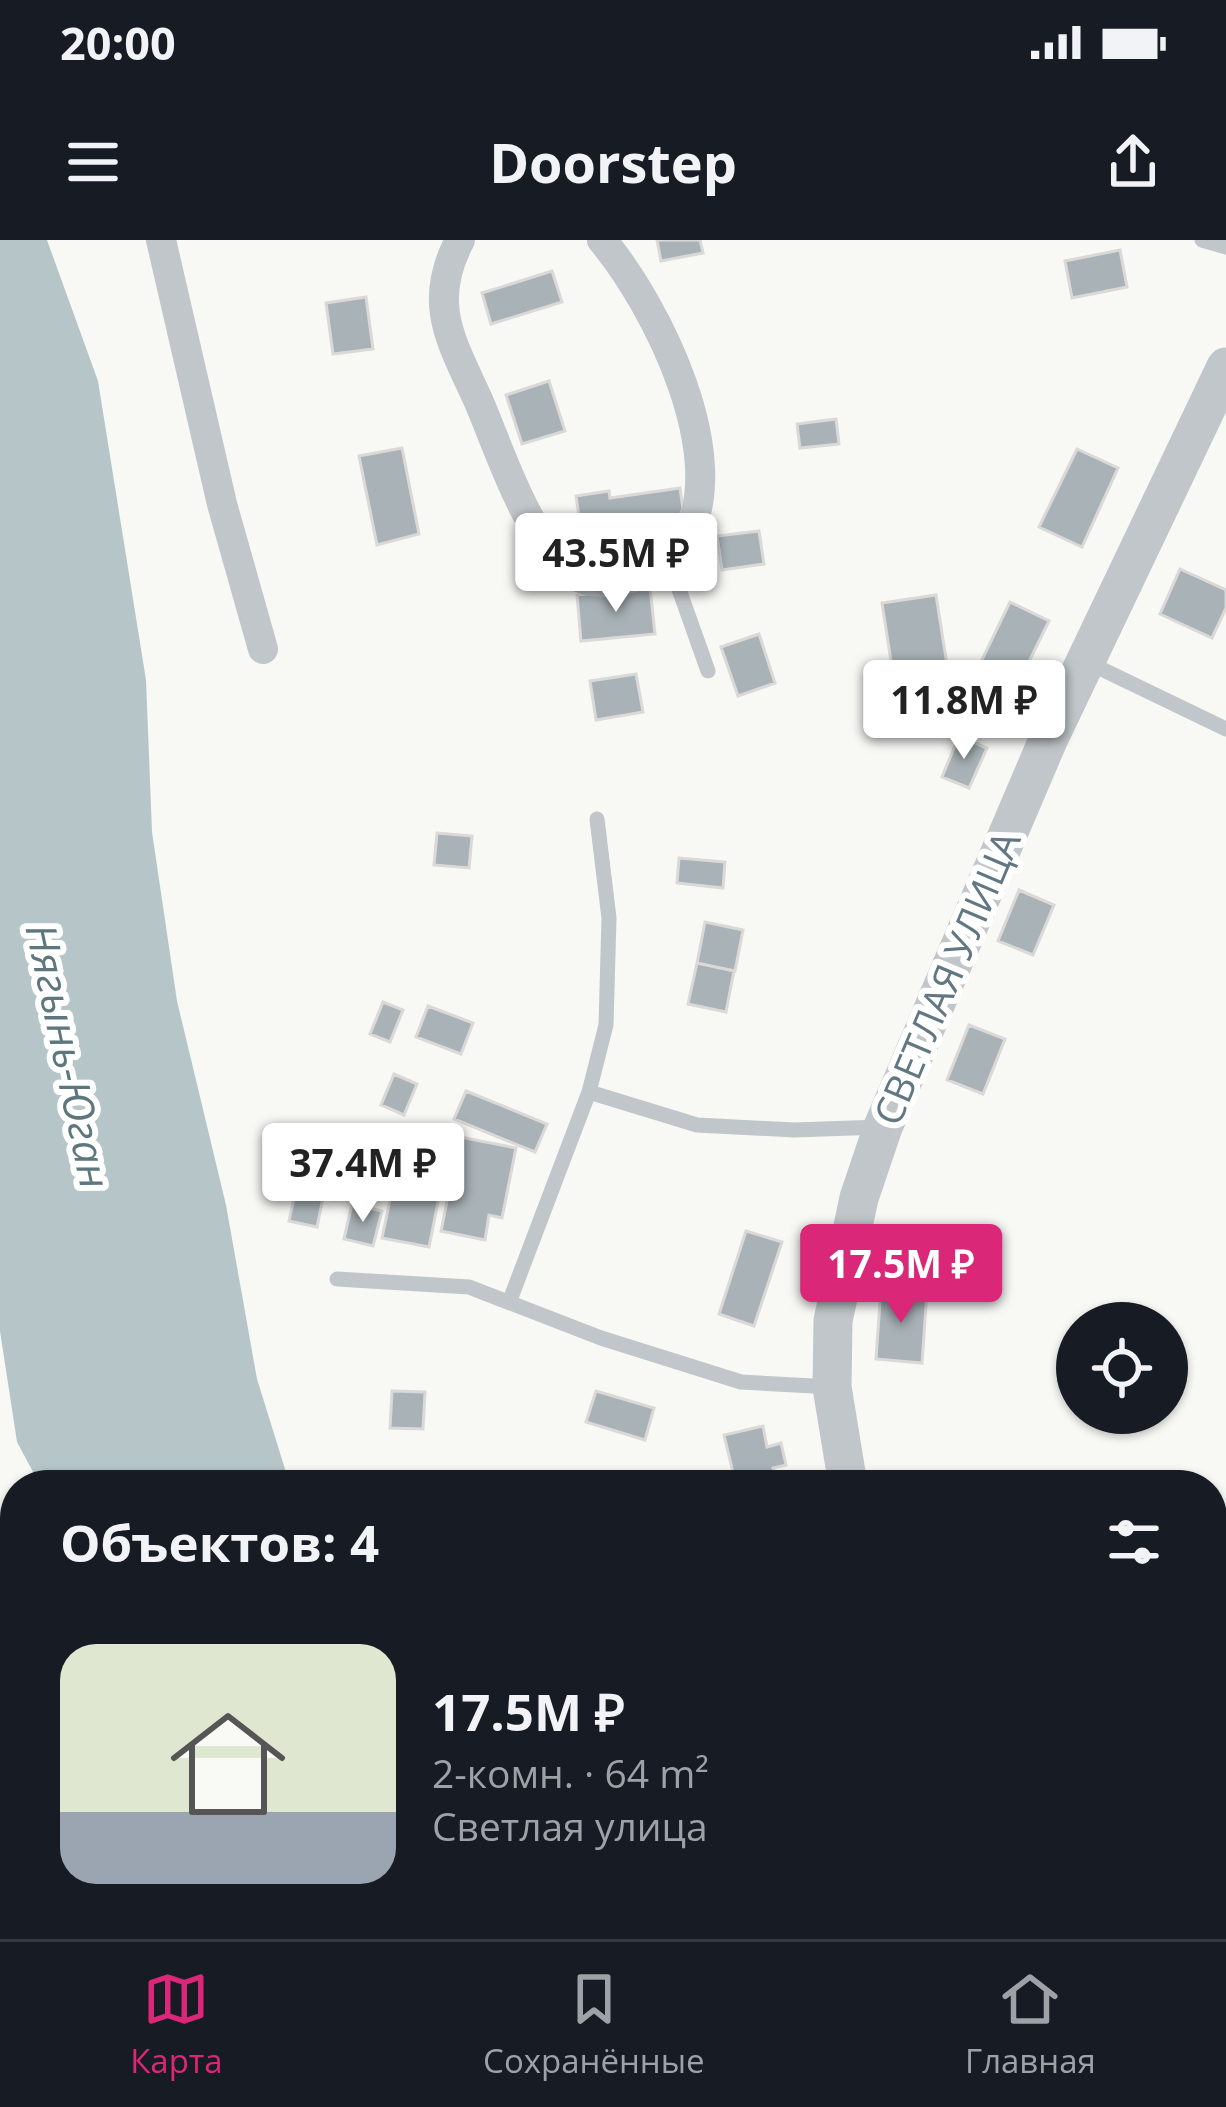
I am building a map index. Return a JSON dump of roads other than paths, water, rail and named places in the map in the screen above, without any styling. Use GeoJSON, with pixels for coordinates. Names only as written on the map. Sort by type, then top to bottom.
{"type":"FeatureCollection","features":[{"type":"Feature","properties":{"kind":"street"},"geometry":{"type":"LineString","coordinates":[[161,240],[222,504],[263,649]]}},
{"type":"Feature","properties":{"kind":"street"},"geometry":{"type":"LineString","coordinates":[[460,240],[441,289],[445,326],[516,491],[568,570],[584,580],[624,581],[670,564],[696,520],[702,476],[694,424],[663,342],[624,267],[602,240]]}},
{"type":"Feature","properties":{"kind":"street","name":"СВЕТЛАЯ УЛИЦА"},"geometry":{"type":"LineString","coordinates":[[846,1470],[832,1387],[833,1321],[843,1262],[883,1126],[1048,740],[1226,367]]}},
{"type":"Feature","properties":{"kind":"lane"},"geometry":{"type":"LineString","coordinates":[[1202,240],[1226,247]]}},
{"type":"Feature","properties":{"kind":"lane"},"geometry":{"type":"LineString","coordinates":[[670,564],[708,671]]}},
{"type":"Feature","properties":{"kind":"lane"},"geometry":{"type":"LineString","coordinates":[[1088,662],[1226,729]]}},
{"type":"Feature","properties":{"kind":"lane"},"geometry":{"type":"LineString","coordinates":[[510,1300],[589,1092],[606,1024],[609,918],[597,819]]}},
{"type":"Feature","properties":{"kind":"lane"},"geometry":{"type":"LineString","coordinates":[[589,1092],[697,1125],[794,1130],[883,1126]]}},
{"type":"Feature","properties":{"kind":"lane"},"geometry":{"type":"LineString","coordinates":[[337,1279],[470,1287],[601,1338],[741,1382],[832,1387]]}},
{"type":"Feature","properties":{"kind":"water","name":"Нягынь-Юган"},"geometry":{"type":"Polygon","coordinates":[[[0,240],[47,240],[98,381],[146,680],[152,832],[177,1001],[226,1205],[257,1379],[285,1470],[32,1470],[17,1442],[0,1331],[0,240]]]}}]}
